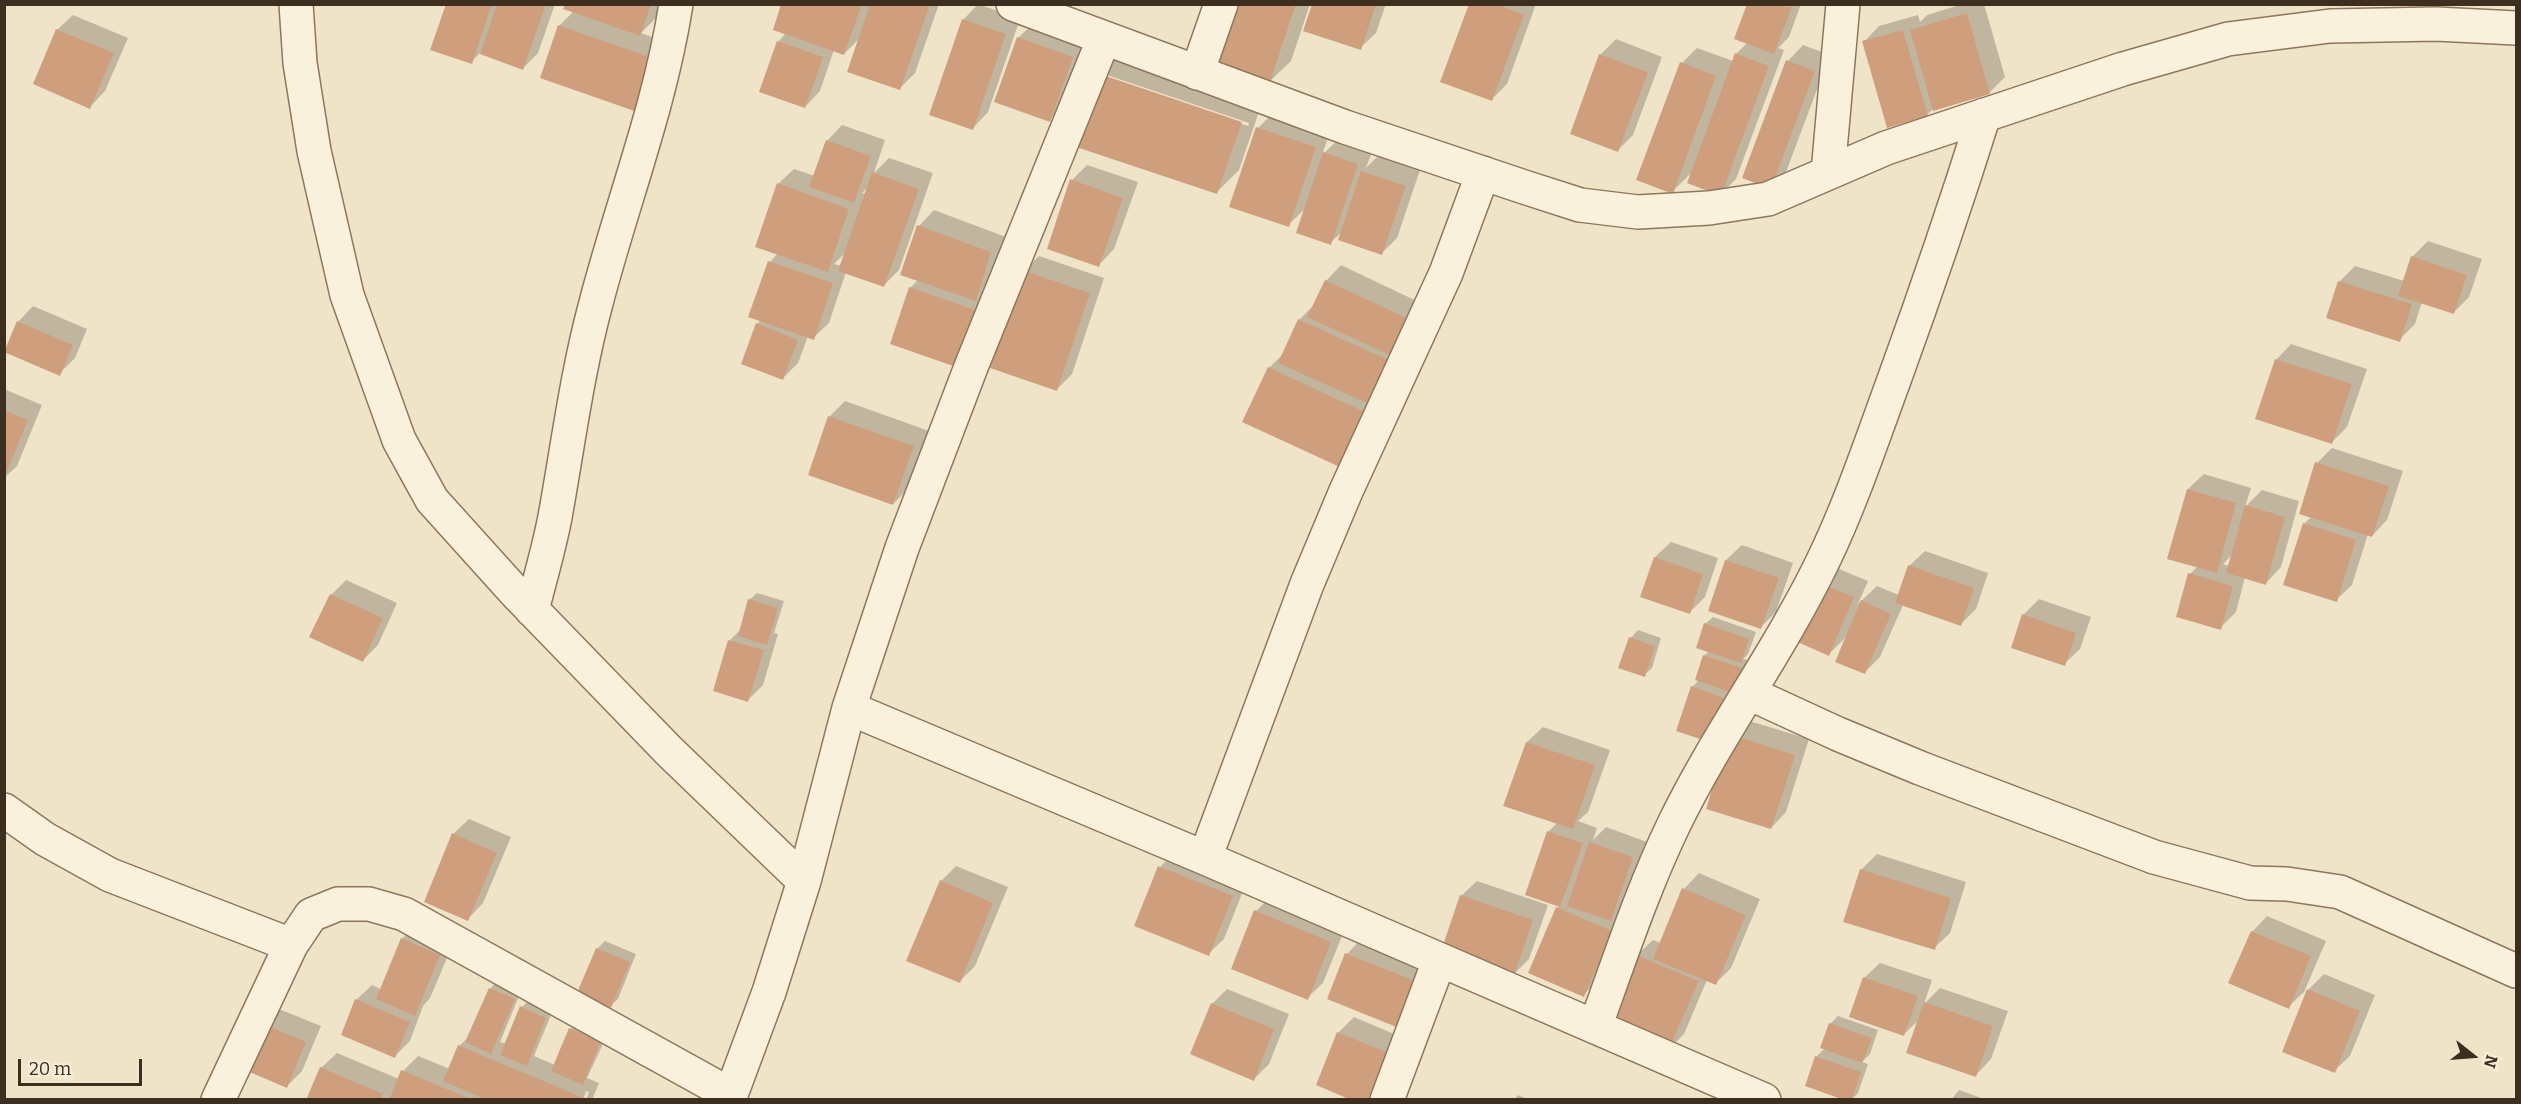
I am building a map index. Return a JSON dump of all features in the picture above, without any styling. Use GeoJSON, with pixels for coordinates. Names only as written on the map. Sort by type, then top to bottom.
{"type":"FeatureCollection","features":[{"type":"Feature","properties":{"kind":"street"},"geometry":{"type":"LineString","coordinates":[[296,4],[300,63],[315,151],[347,295],[395,429],[432,500],[532,610],[669,751],[804,881]]}},
{"type":"Feature","properties":{"kind":"street"},"geometry":{"type":"LineString","coordinates":[[532,610],[555,519],[578,380],[596,303],[652,115],[669,45],[676,4]]}},
{"type":"Feature","properties":{"kind":"street"},"geometry":{"type":"LineString","coordinates":[[1013,4],[1197,73],[1483,173],[1580,205],[1638,212],[1708,208],[1767,199],[1886,148],[2122,69],[2228,39],[2332,15],[2517,28]]}},
{"type":"Feature","properties":{"kind":"street"},"geometry":{"type":"LineString","coordinates":[[1197,73],[1221,4]]}},
{"type":"Feature","properties":{"kind":"street"},"geometry":{"type":"LineString","coordinates":[[1828,173],[1843,4]]}},
{"type":"Feature","properties":{"kind":"street"},"geometry":{"type":"LineString","coordinates":[[218,1100],[291,945],[311,915],[338,904],[369,904],[404,914],[730,1097],[769,992],[804,881],[849,708],[902,548],[971,367],[1104,39]]}},
{"type":"Feature","properties":{"kind":"street"},"geometry":{"type":"LineString","coordinates":[[1594,1027],[1645,889],[1675,822],[1823,561],[1947,232],[1984,115]]}},
{"type":"Feature","properties":{"kind":"street"},"geometry":{"type":"LineString","coordinates":[[1205,858],[1316,563],[1446,273],[1483,173]]}},
{"type":"Feature","properties":{"kind":"street"},"geometry":{"type":"LineString","coordinates":[[1749,693],[1838,735],[2154,857],[2250,883],[2287,884],[2340,892],[2517,971]]}},
{"type":"Feature","properties":{"kind":"street"},"geometry":{"type":"LineString","coordinates":[[849,708],[1205,858],[1764,1100]]}},
{"type":"Feature","properties":{"kind":"street"},"geometry":{"type":"LineString","coordinates":[[4,810],[45,839],[110,875],[291,945]]}},
{"type":"Feature","properties":{"kind":"street"},"geometry":{"type":"LineString","coordinates":[[1387,1100],[1439,961]]}},
{"type":"Feature","properties":{"kind":"building"},"geometry":{"type":"Polygon","coordinates":[[[446,4],[492,4],[472,64],[430,50],[446,4]]]}},
{"type":"Feature","properties":{"kind":"building"},"geometry":{"type":"Polygon","coordinates":[[[497,4],[546,4],[523,70],[480,54],[497,4]]]}},
{"type":"Feature","properties":{"kind":"building"},"geometry":{"type":"Polygon","coordinates":[[[565,4],[651,4],[640,36],[563,9],[565,4]]]}},
{"type":"Feature","properties":{"kind":"building"},"geometry":{"type":"Polygon","coordinates":[[[781,4],[862,4],[844,55],[773,30],[781,4]]]}},
{"type":"Feature","properties":{"kind":"building"},"geometry":{"type":"Polygon","coordinates":[[[870,4],[922,4],[929,7],[900,90],[847,72],[870,4]]]}},
{"type":"Feature","properties":{"kind":"building"},"geometry":{"type":"Polygon","coordinates":[[[1225,4],[1296,4],[1269,85],[1205,63],[1225,4]]]}},
{"type":"Feature","properties":{"kind":"building"},"geometry":{"type":"Polygon","coordinates":[[[1312,4],[1376,4],[1361,50],[1303,31],[1312,4]]]}},
{"type":"Feature","properties":{"kind":"building"},"geometry":{"type":"Polygon","coordinates":[[[1469,4],[1496,4],[1524,15],[1492,101],[1440,82],[1469,4]]]}},
{"type":"Feature","properties":{"kind":"building"},"geometry":{"type":"Polygon","coordinates":[[[1747,4],[1792,7],[1774,54],[1734,39],[1747,4]]]}},
{"type":"Feature","properties":{"kind":"building"},"geometry":{"type":"Polygon","coordinates":[[[1967,13],[1990,94],[1933,111],[1910,30],[1967,13]]]}},
{"type":"Feature","properties":{"kind":"building"},"geometry":{"type":"Polygon","coordinates":[[[962,19],[1006,34],[973,130],[929,115],[962,19]]]}},
{"type":"Feature","properties":{"kind":"building"},"geometry":{"type":"Polygon","coordinates":[[[558,25],[658,60],[640,113],[540,78],[558,25]]]}},
{"type":"Feature","properties":{"kind":"building"},"geometry":{"type":"Polygon","coordinates":[[[56,29],[114,53],[90,109],[33,84],[56,29]]]}},
{"type":"Feature","properties":{"kind":"building"},"geometry":{"type":"Polygon","coordinates":[[[1903,30],[1928,116],[1887,128],[1862,41],[1903,30]]]}},
{"type":"Feature","properties":{"kind":"building"},"geometry":{"type":"Polygon","coordinates":[[[1017,37],[1073,57],[1050,122],[994,102],[1017,37]]]}},
{"type":"Feature","properties":{"kind":"building"},"geometry":{"type":"Polygon","coordinates":[[[777,41],[823,57],[805,108],[759,92],[777,41]]]}},
{"type":"Feature","properties":{"kind":"building"},"geometry":{"type":"Polygon","coordinates":[[[1735,53],[1769,66],[1721,196],[1687,183],[1735,53]]]}},
{"type":"Feature","properties":{"kind":"building"},"geometry":{"type":"Polygon","coordinates":[[[1599,54],[1648,72],[1618,152],[1570,134],[1599,54]]]}},
{"type":"Feature","properties":{"kind":"building"},"geometry":{"type":"Polygon","coordinates":[[[1786,60],[1815,71],[1771,189],[1742,178],[1786,60]]]}},
{"type":"Feature","properties":{"kind":"building"},"geometry":{"type":"Polygon","coordinates":[[[1680,62],[1716,76],[1673,194],[1636,180],[1680,62]]]}},
{"type":"Feature","properties":{"kind":"building"},"geometry":{"type":"Polygon","coordinates":[[[1091,71],[1242,122],[1217,194],[1067,144],[1091,71]]]}},
{"type":"Feature","properties":{"kind":"building"},"geometry":{"type":"Polygon","coordinates":[[[1256,127],[1316,147],[1289,227],[1229,207],[1256,127]]]}},
{"type":"Feature","properties":{"kind":"building"},"geometry":{"type":"Polygon","coordinates":[[[826,140],[871,156],[854,203],[809,187],[826,140]]]}},
{"type":"Feature","properties":{"kind":"building"},"geometry":{"type":"Polygon","coordinates":[[[1323,152],[1358,164],[1331,245],[1296,233],[1323,152]]]}},
{"type":"Feature","properties":{"kind":"building"},"geometry":{"type":"Polygon","coordinates":[[[1361,171],[1406,186],[1382,255],[1338,240],[1361,171]]]}},
{"type":"Feature","properties":{"kind":"building"},"geometry":{"type":"Polygon","coordinates":[[[872,172],[919,189],[884,287],[838,271],[872,172]]]}},
{"type":"Feature","properties":{"kind":"building"},"geometry":{"type":"Polygon","coordinates":[[[1070,179],[1123,198],[1099,267],[1047,249],[1070,179]]]}},
{"type":"Feature","properties":{"kind":"building"},"geometry":{"type":"Polygon","coordinates":[[[777,183],[849,209],[828,272],[755,247],[777,183]]]}},
{"type":"Feature","properties":{"kind":"building"},"geometry":{"type":"Polygon","coordinates":[[[917,225],[991,252],[976,301],[900,275],[917,225]]]}},
{"type":"Feature","properties":{"kind":"building"},"geometry":{"type":"Polygon","coordinates":[[[2411,256],[2467,275],[2454,314],[2398,296],[2411,256]]]}},
{"type":"Feature","properties":{"kind":"building"},"geometry":{"type":"Polygon","coordinates":[[[768,261],[833,283],[814,340],[748,317],[768,261]]]}},
{"type":"Feature","properties":{"kind":"building"},"geometry":{"type":"Polygon","coordinates":[[[1022,270],[1090,293],[1057,391],[990,368],[1022,270]]]}},
{"type":"Feature","properties":{"kind":"building"},"geometry":{"type":"Polygon","coordinates":[[[1325,280],[1409,319],[1392,356],[1307,317],[1325,280]]]}},
{"type":"Feature","properties":{"kind":"building"},"geometry":{"type":"Polygon","coordinates":[[[2338,281],[2412,304],[2400,342],[2326,318],[2338,281]]]}},
{"type":"Feature","properties":{"kind":"building"},"geometry":{"type":"Polygon","coordinates":[[[909,287],[978,311],[959,368],[890,344],[909,287]]]}},
{"type":"Feature","properties":{"kind":"building"},"geometry":{"type":"Polygon","coordinates":[[[1298,319],[1391,361],[1371,405],[1278,363],[1298,319]]]}},
{"type":"Feature","properties":{"kind":"building"},"geometry":{"type":"Polygon","coordinates":[[[17,321],[73,345],[60,376],[4,352],[17,321]]]}},
{"type":"Feature","properties":{"kind":"building"},"geometry":{"type":"Polygon","coordinates":[[[756,323],[798,340],[783,380],[741,364],[756,323]]]}},
{"type":"Feature","properties":{"kind":"building"},"geometry":{"type":"Polygon","coordinates":[[[2275,359],[2352,384],[2332,444],[2255,419],[2275,359]]]}},
{"type":"Feature","properties":{"kind":"building"},"geometry":{"type":"Polygon","coordinates":[[[1268,367],[1367,413],[1342,468],[1242,422],[1268,367]]]}},
{"type":"Feature","properties":{"kind":"building"},"geometry":{"type":"Polygon","coordinates":[[[4,410],[28,420],[5,476],[4,476],[4,410]]]}},
{"type":"Feature","properties":{"kind":"building"},"geometry":{"type":"Polygon","coordinates":[[[828,416],[914,446],[893,505],[808,475],[828,416]]]}},
{"type":"Feature","properties":{"kind":"building"},"geometry":{"type":"Polygon","coordinates":[[[2315,462],[2389,486],[2372,537],[2299,514],[2315,462]]]}},
{"type":"Feature","properties":{"kind":"building"},"geometry":{"type":"Polygon","coordinates":[[[2187,489],[2236,503],[2217,573],[2167,559],[2187,489]]]}},
{"type":"Feature","properties":{"kind":"building"},"geometry":{"type":"Polygon","coordinates":[[[2245,505],[2285,517],[2266,585],[2226,573],[2245,505]]]}},
{"type":"Feature","properties":{"kind":"building"},"geometry":{"type":"Polygon","coordinates":[[[2303,523],[2356,540],[2337,602],[2283,585],[2303,523]]]}},
{"type":"Feature","properties":{"kind":"building"},"geometry":{"type":"Polygon","coordinates":[[[1654,557],[1703,574],[1690,614],[1640,597],[1654,557]]]}},
{"type":"Feature","properties":{"kind":"building"},"geometry":{"type":"Polygon","coordinates":[[[1725,560],[1779,578],[1761,629],[1708,611],[1725,560]]]}},
{"type":"Feature","properties":{"kind":"building"},"geometry":{"type":"Polygon","coordinates":[[[1908,565],[1974,588],[1961,626],[1895,603],[1908,565]]]}},
{"type":"Feature","properties":{"kind":"building"},"geometry":{"type":"Polygon","coordinates":[[[2188,573],[2233,586],[2221,630],[2176,617],[2188,573]]]}},
{"type":"Feature","properties":{"kind":"building"},"geometry":{"type":"Polygon","coordinates":[[[1817,582],[1854,597],[1829,656],[1793,640],[1817,582]]]}},
{"type":"Feature","properties":{"kind":"building"},"geometry":{"type":"Polygon","coordinates":[[[330,594],[383,618],[363,662],[309,637],[330,594]]]}},
{"type":"Feature","properties":{"kind":"building"},"geometry":{"type":"Polygon","coordinates":[[[748,599],[778,608],[767,645],[738,636],[748,599]]]}},
{"type":"Feature","properties":{"kind":"building"},"geometry":{"type":"Polygon","coordinates":[[[1861,600],[1891,614],[1865,674],[1835,662],[1861,600]]]}},
{"type":"Feature","properties":{"kind":"building"},"geometry":{"type":"Polygon","coordinates":[[[2022,614],[2076,633],[2065,666],[2011,648],[2022,614]]]}},
{"type":"Feature","properties":{"kind":"building"},"geometry":{"type":"Polygon","coordinates":[[[1704,623],[1749,639],[1741,663],[1696,648],[1704,623]]]}},
{"type":"Feature","properties":{"kind":"building"},"geometry":{"type":"Polygon","coordinates":[[[1629,637],[1655,646],[1645,677],[1618,668],[1629,637]]]}},
{"type":"Feature","properties":{"kind":"building"},"geometry":{"type":"Polygon","coordinates":[[[728,640],[764,650],[748,702],[713,691],[728,640]]]}},
{"type":"Feature","properties":{"kind":"building"},"geometry":{"type":"Polygon","coordinates":[[[1703,655],[1742,668],[1733,693],[1695,680],[1703,655]]]}},
{"type":"Feature","properties":{"kind":"building"},"geometry":{"type":"Polygon","coordinates":[[[1691,686],[1730,700],[1715,744],[1676,731],[1691,686]]]}},
{"type":"Feature","properties":{"kind":"building"},"geometry":{"type":"Polygon","coordinates":[[[1729,734],[1795,755],[1771,829],[1706,809],[1729,734]]]}},
{"type":"Feature","properties":{"kind":"building"},"geometry":{"type":"Polygon","coordinates":[[[1526,742],[1595,765],[1573,829],[1503,806],[1526,742]]]}},
{"type":"Feature","properties":{"kind":"building"},"geometry":{"type":"Polygon","coordinates":[[[1547,831],[1583,843],[1560,907],[1525,895],[1547,831]]]}},
{"type":"Feature","properties":{"kind":"building"},"geometry":{"type":"Polygon","coordinates":[[[452,833],[497,853],[468,921],[424,902],[452,833]]]}},
{"type":"Feature","properties":{"kind":"building"},"geometry":{"type":"Polygon","coordinates":[[[1589,842],[1633,857],[1611,921],[1567,906],[1589,842]]]}},
{"type":"Feature","properties":{"kind":"building"},"geometry":{"type":"Polygon","coordinates":[[[1158,866],[1233,896],[1209,956],[1134,926],[1158,866]]]}},
{"type":"Feature","properties":{"kind":"building"},"geometry":{"type":"Polygon","coordinates":[[[1860,869],[1951,898],[1935,950],[1843,922],[1860,869]]]}},
{"type":"Feature","properties":{"kind":"building"},"geometry":{"type":"Polygon","coordinates":[[[940,880],[993,903],[960,983],[906,961],[940,880]]]}},
{"type":"Feature","properties":{"kind":"building"},"geometry":{"type":"Polygon","coordinates":[[[1682,888],[1746,915],[1716,985],[1653,959],[1682,888]]]}},
{"type":"Feature","properties":{"kind":"building"},"geometry":{"type":"Polygon","coordinates":[[[1460,895],[1533,920],[1514,976],[1441,951],[1460,895]]]}},
{"type":"Feature","properties":{"kind":"building"},"geometry":{"type":"Polygon","coordinates":[[[1556,907],[1612,931],[1584,997],[1528,973],[1556,907]]]}},
{"type":"Feature","properties":{"kind":"building"},"geometry":{"type":"Polygon","coordinates":[[[1254,910],[1331,942],[1308,1000],[1231,969],[1254,910]]]}},
{"type":"Feature","properties":{"kind":"building"},"geometry":{"type":"Polygon","coordinates":[[[2251,931],[2311,956],[2289,1009],[2228,983],[2251,931]]]}},
{"type":"Feature","properties":{"kind":"building"},"geometry":{"type":"Polygon","coordinates":[[[401,938],[440,955],[415,1016],[376,999],[401,938]]]}},
{"type":"Feature","properties":{"kind":"building"},"geometry":{"type":"Polygon","coordinates":[[[596,948],[630,962],[611,1008],[577,993],[596,948]]]}},
{"type":"Feature","properties":{"kind":"building"},"geometry":{"type":"Polygon","coordinates":[[[1345,953],[1418,982],[1399,1028],[1327,999],[1345,953]]]}},
{"type":"Feature","properties":{"kind":"building"},"geometry":{"type":"Polygon","coordinates":[[[1636,955],[1699,981],[1668,1051],[1606,1025],[1636,955]]]}},
{"type":"Feature","properties":{"kind":"building"},"geometry":{"type":"Polygon","coordinates":[[[1863,977],[1918,996],[1904,1036],[1849,1017],[1863,977]]]}},
{"type":"Feature","properties":{"kind":"building"},"geometry":{"type":"Polygon","coordinates":[[[489,988],[515,999],[491,1054],[465,1042],[489,988]]]}},
{"type":"Feature","properties":{"kind":"building"},"geometry":{"type":"Polygon","coordinates":[[[2307,989],[2360,1011],[2335,1073],[2282,1052],[2307,989]]]}},
{"type":"Feature","properties":{"kind":"building"},"geometry":{"type":"Polygon","coordinates":[[[355,999],[410,1022],[395,1058],[341,1035],[355,999]]]}},
{"type":"Feature","properties":{"kind":"building"},"geometry":{"type":"Polygon","coordinates":[[[1924,1002],[1993,1026],[1976,1077],[1906,1053],[1924,1002]]]}},
{"type":"Feature","properties":{"kind":"building"},"geometry":{"type":"Polygon","coordinates":[[[1211,1003],[1274,1029],[1254,1081],[1190,1054],[1211,1003]]]}},
{"type":"Feature","properties":{"kind":"building"},"geometry":{"type":"Polygon","coordinates":[[[520,1006],[546,1018],[527,1066],[500,1055],[520,1006]]]}},
{"type":"Feature","properties":{"kind":"building"},"geometry":{"type":"Polygon","coordinates":[[[257,1021],[306,1042],[287,1088],[238,1067],[257,1021]]]}},
{"type":"Feature","properties":{"kind":"building"},"geometry":{"type":"Polygon","coordinates":[[[1829,1023],[1872,1038],[1862,1063],[1820,1048],[1829,1023]]]}},
{"type":"Feature","properties":{"kind":"building"},"geometry":{"type":"Polygon","coordinates":[[[569,1028],[601,1041],[583,1085],[551,1071],[569,1028]]]}},
{"type":"Feature","properties":{"kind":"building"},"geometry":{"type":"Polygon","coordinates":[[[1337,1032],[1391,1054],[1373,1100],[1351,1100],[1316,1085],[1337,1032]]]}},
{"type":"Feature","properties":{"kind":"building"},"geometry":{"type":"Polygon","coordinates":[[[458,1045],[586,1100],[487,1100],[443,1081],[458,1045]]]}},
{"type":"Feature","properties":{"kind":"building"},"geometry":{"type":"Polygon","coordinates":[[[1815,1056],[1861,1072],[1852,1100],[1844,1100],[1805,1086],[1815,1056]]]}},
{"type":"Feature","properties":{"kind":"building"},"geometry":{"type":"Polygon","coordinates":[[[320,1067],[383,1094],[380,1100],[306,1100],[320,1067]]]}},
{"type":"Feature","properties":{"kind":"building"},"geometry":{"type":"Polygon","coordinates":[[[401,1070],[471,1099],[471,1100],[389,1100],[401,1070]]]}}]}
